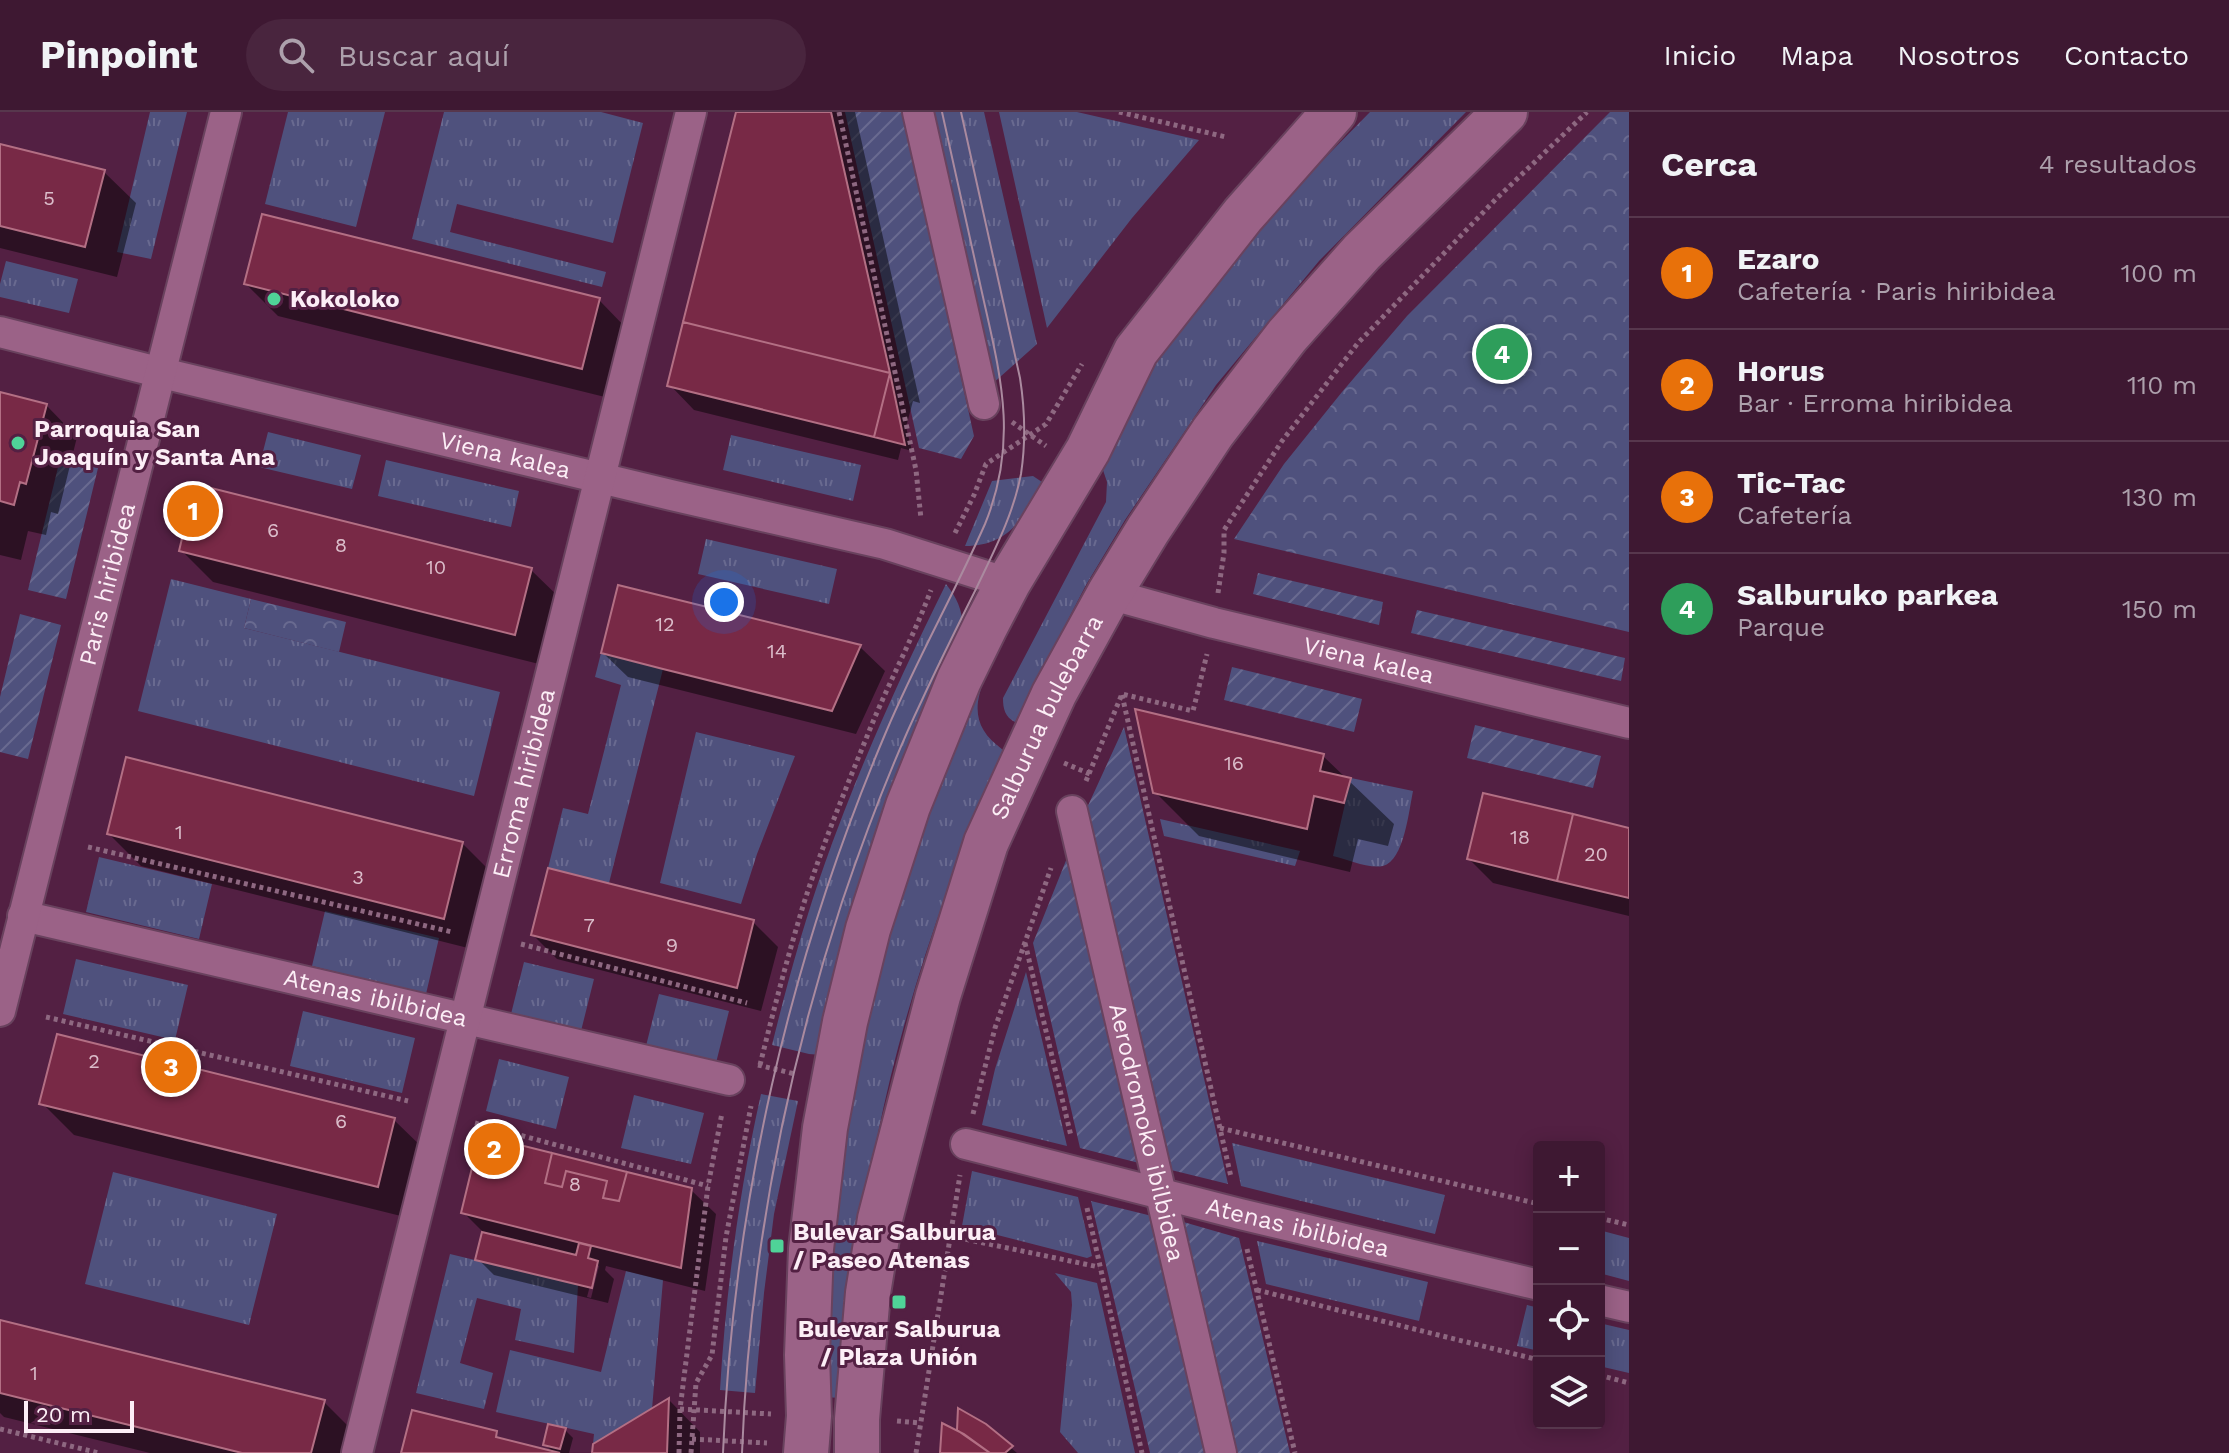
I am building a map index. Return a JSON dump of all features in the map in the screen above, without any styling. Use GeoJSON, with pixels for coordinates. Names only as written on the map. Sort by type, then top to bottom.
{"type":"FeatureCollection","features":[{"type":"Feature","properties":{"kind":"main road"},"geometry":{"type":"LineString","coordinates":[[806,1453],[811,1249],[825,1128],[845,1022],[868,929],[908,806],[959,680],[1008,583],[1105,419],[1136,351],[1243,215],[1334,112]]}},
{"type":"Feature","properties":{"kind":"main road","name":"Salburua bulebarra"},"geometry":{"type":"LineString","coordinates":[[857,1453],[868,1293],[880,1219],[938,996],[986,843],[1054,694],[1109,594],[1213,432],[1287,336],[1362,252],[1505,112]]}},
{"type":"Feature","properties":{"kind":"street","name":"Paris hiribidea"},"geometry":{"type":"LineString","coordinates":[[0,1011],[226,112]]}},
{"type":"Feature","properties":{"kind":"street","name":"Erroma hiribidea"},"geometry":{"type":"LineString","coordinates":[[357,1453],[691,112]]}},
{"type":"Feature","properties":{"kind":"street"},"geometry":{"type":"LineString","coordinates":[[918,112],[984,404]]}},
{"type":"Feature","properties":{"kind":"street","name":"Viena kalea"},"geometry":{"type":"LineString","coordinates":[[0,332],[885,544],[1008,583]]}},
{"type":"Feature","properties":{"kind":"street","name":"Viena kalea"},"geometry":{"type":"LineString","coordinates":[[1109,594],[1214,623],[1629,723]]}},
{"type":"Feature","properties":{"kind":"street","name":"Aerodromoko ibilbidea"},"geometry":{"type":"LineString","coordinates":[[1072,811],[1221,1453]]}},
{"type":"Feature","properties":{"kind":"street","name":"Atenas ibilbidea"},"geometry":{"type":"LineString","coordinates":[[23,916],[465,1019],[743,1079]]}},
{"type":"Feature","properties":{"kind":"street","name":"Atenas ibilbidea"},"geometry":{"type":"LineString","coordinates":[[966,1144],[1240,1214],[1533,1284]]}},
{"type":"Feature","properties":{"kind":"street"},"geometry":{"type":"LineString","coordinates":[[1605,1301],[1629,1307]]}},
{"type":"Feature","properties":{"kind":"path"},"geometry":{"type":"LineString","coordinates":[[839,112],[916,470],[921,519]]}},
{"type":"Feature","properties":{"kind":"path"},"geometry":{"type":"LineString","coordinates":[[1119,112],[1140,114],[1226,137]]}},
{"type":"Feature","properties":{"kind":"path"},"geometry":{"type":"LineString","coordinates":[[1122,694],[1193,711],[1214,623],[1224,553],[1224,530],[1282,441],[1358,343],[1496,199],[1587,112]]}},
{"type":"Feature","properties":{"kind":"path"},"geometry":{"type":"LineString","coordinates":[[679,1453],[680,1409],[708,1186],[743,1079],[780,986],[829,832],[871,725],[920,621],[942,561],[986,464],[1046,424]]}},
{"type":"Feature","properties":{"kind":"path"},"geometry":{"type":"LineString","coordinates":[[1090,774],[1122,694]]}},
{"type":"Feature","properties":{"kind":"path"},"geometry":{"type":"LineString","coordinates":[[1122,694],[1295,1453]]}},
{"type":"Feature","properties":{"kind":"path"},"geometry":{"type":"LineString","coordinates":[[916,1453],[966,1144],[995,1028],[1072,811]]}},
{"type":"Feature","properties":{"kind":"path"},"geometry":{"type":"LineString","coordinates":[[88,847],[452,932]]}},
{"type":"Feature","properties":{"kind":"path"},"geometry":{"type":"LineString","coordinates":[[521,944],[747,1003]]}},
{"type":"Feature","properties":{"kind":"path"},"geometry":{"type":"LineString","coordinates":[[46,1017],[408,1101]]}},
{"type":"Feature","properties":{"kind":"path"},"geometry":{"type":"LineString","coordinates":[[691,1453],[696,1383],[712,1355],[726,1237],[752,1101]]}},
{"type":"Feature","properties":{"kind":"path"},"geometry":{"type":"LineString","coordinates":[[475,1123],[708,1186]]}},
{"type":"Feature","properties":{"kind":"path"},"geometry":{"type":"LineString","coordinates":[[1220,1128],[1533,1203]]}},
{"type":"Feature","properties":{"kind":"path"},"geometry":{"type":"LineString","coordinates":[[1605,1219],[1629,1225]]}},
{"type":"Feature","properties":{"kind":"path"},"geometry":{"type":"LineString","coordinates":[[950,1236],[1099,1267]]}},
{"type":"Feature","properties":{"kind":"path"},"geometry":{"type":"LineString","coordinates":[[1257,1290],[1533,1359]]}},
{"type":"Feature","properties":{"kind":"path"},"geometry":{"type":"LineString","coordinates":[[1605,1377],[1629,1383]]}},
{"type":"Feature","properties":{"kind":"path"},"geometry":{"type":"LineString","coordinates":[[0,1429],[99,1453]]}},
{"type":"Feature","properties":{"kind":"green space"},"geometry":{"type":"Polygon","coordinates":[[[150,112],[187,112],[151,259],[117,252],[150,112]]]}},
{"type":"Feature","properties":{"kind":"green space"},"geometry":{"type":"Polygon","coordinates":[[[288,112],[385,112],[356,227],[265,204],[288,112]]]}},
{"type":"Feature","properties":{"kind":"green space"},"geometry":{"type":"Polygon","coordinates":[[[444,112],[601,112],[643,123],[613,243],[457,204],[450,232],[606,272],[602,287],[412,239],[444,112]]]}},
{"type":"Feature","properties":{"kind":"green space"},"geometry":{"type":"Polygon","coordinates":[[[845,112],[902,112],[974,436],[961,459],[919,448],[845,112]]]}},
{"type":"Feature","properties":{"kind":"green space"},"geometry":{"type":"Polygon","coordinates":[[[933,112],[984,112],[1037,344],[991,385],[933,112]]]}},
{"type":"Feature","properties":{"kind":"green space"},"geometry":{"type":"Polygon","coordinates":[[[999,112],[1077,112],[1199,140],[1132,218],[1047,328],[999,112]]]}},
{"type":"Feature","properties":{"kind":"green space"},"geometry":{"type":"Polygon","coordinates":[[[1370,112],[1466,112],[1319,261],[1216,385],[1125,520],[1086,585],[1015,722],[1005,712],[1003,698],[1106,502],[1107,482],[1101,464],[1141,374],[1265,219],[1370,112]]]}},
{"type":"Feature","properties":{"kind":"green space"},"geometry":{"type":"Polygon","coordinates":[[[1610,112],[1629,112],[1629,632],[1234,539],[1284,464],[1407,316],[1610,112]]]}},
{"type":"Feature","properties":{"kind":"green space"},"geometry":{"type":"Polygon","coordinates":[[[6,261],[78,279],[69,313],[0,297],[6,261]]]}},
{"type":"Feature","properties":{"kind":"green space"},"geometry":{"type":"Polygon","coordinates":[[[268,432],[361,455],[352,489],[259,467],[268,432]]]}},
{"type":"Feature","properties":{"kind":"green space"},"geometry":{"type":"Polygon","coordinates":[[[731,435],[861,465],[853,501],[723,470],[731,435]]]}},
{"type":"Feature","properties":{"kind":"green space"},"geometry":{"type":"Polygon","coordinates":[[[61,455],[99,464],[66,599],[28,590],[61,455]]]}},
{"type":"Feature","properties":{"kind":"green space"},"geometry":{"type":"Polygon","coordinates":[[[386,460],[519,491],[511,527],[378,496],[386,460]]]}},
{"type":"Feature","properties":{"kind":"green space"},"geometry":{"type":"Polygon","coordinates":[[[1033,476],[1045,484],[1014,527],[993,541],[965,546],[992,481],[1033,476]]]}},
{"type":"Feature","properties":{"kind":"green space"},"geometry":{"type":"Polygon","coordinates":[[[706,539],[837,569],[829,604],[698,574],[706,539]]]}},
{"type":"Feature","properties":{"kind":"green space"},"geometry":{"type":"Polygon","coordinates":[[[1258,573],[1383,602],[1379,625],[1253,594],[1258,573]]]}},
{"type":"Feature","properties":{"kind":"green space"},"geometry":{"type":"Polygon","coordinates":[[[171,579],[251,599],[244,628],[500,692],[474,796],[138,711],[171,579]]]}},
{"type":"Feature","properties":{"kind":"green space"},"geometry":{"type":"Polygon","coordinates":[[[946,584],[958,604],[963,627],[822,1055],[772,1045],[803,930],[838,827],[881,722],[946,584]]]}},
{"type":"Feature","properties":{"kind":"green space"},"geometry":{"type":"Polygon","coordinates":[[[251,599],[346,622],[339,652],[244,628],[251,599]]]}},
{"type":"Feature","properties":{"kind":"green space"},"geometry":{"type":"Polygon","coordinates":[[[1417,610],[1625,658],[1621,681],[1411,633],[1417,610]]]}},
{"type":"Feature","properties":{"kind":"green space"},"geometry":{"type":"Polygon","coordinates":[[[20,614],[61,625],[28,759],[0,752],[0,697],[20,614]]]}},
{"type":"Feature","properties":{"kind":"green space"},"geometry":{"type":"Polygon","coordinates":[[[601,653],[663,669],[609,883],[548,868],[563,808],[588,814],[621,685],[595,677],[601,653]]]}},
{"type":"Feature","properties":{"kind":"green space"},"geometry":{"type":"Polygon","coordinates":[[[1232,667],[1362,699],[1354,732],[1224,700],[1232,667]]]}},
{"type":"Feature","properties":{"kind":"green space"},"geometry":{"type":"Polygon","coordinates":[[[982,677],[985,678],[978,700],[979,718],[987,735],[1003,750],[964,845],[900,1039],[871,1170],[840,1398],[825,1397],[824,1326],[844,1114],[900,882],[982,677]]]}},
{"type":"Feature","properties":{"kind":"green space"},"geometry":{"type":"Polygon","coordinates":[[[1475,725],[1601,756],[1593,788],[1467,758],[1475,725]]]}},
{"type":"Feature","properties":{"kind":"green space"},"geometry":{"type":"Polygon","coordinates":[[[1124,727],[1228,1184],[1167,1169],[1086,810],[1124,727]]]}},
{"type":"Feature","properties":{"kind":"green space"},"geometry":{"type":"Polygon","coordinates":[[[696,732],[795,756],[741,904],[660,883],[696,732]]]}},
{"type":"Feature","properties":{"kind":"green space"},"geometry":{"type":"Polygon","coordinates":[[[1351,778],[1413,791],[1401,845],[1390,862],[1383,866],[1364,865],[1333,856],[1351,778]]]}},
{"type":"Feature","properties":{"kind":"green space"},"geometry":{"type":"Polygon","coordinates":[[[1160,819],[1300,851],[1295,866],[1164,836],[1160,819]]]}},
{"type":"Feature","properties":{"kind":"green space"},"geometry":{"type":"Polygon","coordinates":[[[1069,853],[1139,1163],[1080,1148],[1033,943],[1069,853]]]}},
{"type":"Feature","properties":{"kind":"green space"},"geometry":{"type":"Polygon","coordinates":[[[99,857],[212,884],[199,939],[86,912],[99,857]]]}},
{"type":"Feature","properties":{"kind":"green space"},"geometry":{"type":"Polygon","coordinates":[[[325,911],[439,938],[426,994],[312,966],[325,911]]]}},
{"type":"Feature","properties":{"kind":"green space"},"geometry":{"type":"Polygon","coordinates":[[[76,959],[188,985],[175,1040],[63,1014],[76,959]]]}},
{"type":"Feature","properties":{"kind":"green space"},"geometry":{"type":"Polygon","coordinates":[[[524,962],[594,979],[581,1031],[511,1014],[524,962]]]}},
{"type":"Feature","properties":{"kind":"green space"},"geometry":{"type":"Polygon","coordinates":[[[1026,972],[1067,1146],[982,1125],[995,1069],[1026,972]]]}},
{"type":"Feature","properties":{"kind":"green space"},"geometry":{"type":"Polygon","coordinates":[[[659,994],[729,1011],[716,1063],[646,1046],[659,994]]]}},
{"type":"Feature","properties":{"kind":"green space"},"geometry":{"type":"Polygon","coordinates":[[[303,1011],[415,1038],[402,1093],[290,1066],[303,1011]]]}},
{"type":"Feature","properties":{"kind":"green space"},"geometry":{"type":"Polygon","coordinates":[[[499,1059],[569,1077],[556,1129],[486,1111],[499,1059]]]}},
{"type":"Feature","properties":{"kind":"green space"},"geometry":{"type":"Polygon","coordinates":[[[761,1094],[798,1101],[774,1214],[755,1393],[720,1390],[734,1241],[761,1094]]]}},
{"type":"Feature","properties":{"kind":"green space"},"geometry":{"type":"Polygon","coordinates":[[[634,1095],[704,1113],[691,1164],[621,1148],[634,1095]]]}},
{"type":"Feature","properties":{"kind":"green space"},"geometry":{"type":"Polygon","coordinates":[[[1232,1143],[1445,1195],[1435,1234],[1241,1186],[1232,1143]]]}},
{"type":"Feature","properties":{"kind":"green space"},"geometry":{"type":"Polygon","coordinates":[[[972,1171],[1078,1197],[1092,1256],[1087,1258],[962,1226],[972,1171]]]}},
{"type":"Feature","properties":{"kind":"green space"},"geometry":{"type":"Polygon","coordinates":[[[113,1172],[277,1214],[249,1325],[85,1284],[113,1172]]]}},
{"type":"Feature","properties":{"kind":"green space"},"geometry":{"type":"Polygon","coordinates":[[[1091,1201],[1152,1216],[1207,1453],[1150,1453],[1091,1201]]]}},
{"type":"Feature","properties":{"kind":"green space"},"geometry":{"type":"Polygon","coordinates":[[[1180,1221],[1239,1238],[1290,1453],[1234,1453],[1180,1221]]]}},
{"type":"Feature","properties":{"kind":"green space"},"geometry":{"type":"Polygon","coordinates":[[[1605,1232],[1629,1238],[1629,1281],[1605,1275],[1605,1232]]]}},
{"type":"Feature","properties":{"kind":"green space"},"geometry":{"type":"Polygon","coordinates":[[[1257,1241],[1428,1282],[1419,1321],[1266,1284],[1257,1241]]]}},
{"type":"Feature","properties":{"kind":"green space"},"geometry":{"type":"Polygon","coordinates":[[[450,1254],[578,1285],[574,1353],[515,1340],[521,1309],[477,1298],[460,1363],[493,1373],[484,1409],[416,1393],[450,1254]]]}},
{"type":"Feature","properties":{"kind":"green space"},"geometry":{"type":"Polygon","coordinates":[[[626,1271],[663,1280],[652,1409],[593,1444],[594,1434],[496,1412],[510,1350],[601,1372],[626,1271]]]}},
{"type":"Feature","properties":{"kind":"green space"},"geometry":{"type":"Polygon","coordinates":[[[1055,1273],[1097,1283],[1135,1453],[1078,1453],[1060,1432],[1072,1305],[1071,1292],[1055,1273]]]}},
{"type":"Feature","properties":{"kind":"green space"},"geometry":{"type":"Polygon","coordinates":[[[1527,1305],[1533,1306],[1533,1350],[1517,1346],[1527,1305]]]}},
{"type":"Feature","properties":{"kind":"green space"},"geometry":{"type":"Polygon","coordinates":[[[1605,1324],[1629,1330],[1629,1373],[1605,1367],[1605,1324]]]}},
{"type":"Feature","properties":{"kind":"building"},"geometry":{"type":"Polygon","coordinates":[[[736,112],[831,112],[890,373],[683,322],[736,112]]]}},
{"type":"Feature","properties":{"kind":"building"},"geometry":{"type":"Polygon","coordinates":[[[0,144],[105,170],[85,247],[0,226],[0,144]]]}},
{"type":"Feature","properties":{"kind":"building"},"geometry":{"type":"Polygon","coordinates":[[[262,214],[600,298],[582,369],[244,284],[262,214]]]}},
{"type":"Feature","properties":{"kind":"building"},"geometry":{"type":"Polygon","coordinates":[[[683,322],[890,373],[874,437],[667,386],[683,322]]]}},
{"type":"Feature","properties":{"kind":"building"},"geometry":{"type":"Polygon","coordinates":[[[890,373],[905,445],[874,437],[890,373]]]}},
{"type":"Feature","properties":{"kind":"building","name":"Parroquia San Joaquín y Santa Ana"},"geometry":{"type":"Polygon","coordinates":[[[0,392],[47,404],[26,484],[20,482],[14,505],[0,501],[0,392]]]}},
{"type":"Feature","properties":{"kind":"building"},"geometry":{"type":"Polygon","coordinates":[[[195,484],[532,568],[515,635],[179,551],[195,484]]]}},
{"type":"Feature","properties":{"kind":"building"},"geometry":{"type":"Polygon","coordinates":[[[618,585],[861,645],[832,711],[601,653],[618,585]]]}},
{"type":"Feature","properties":{"kind":"building"},"geometry":{"type":"Polygon","coordinates":[[[1135,709],[1324,754],[1320,771],[1351,778],[1344,803],[1314,796],[1307,829],[1153,793],[1135,709]]]}},
{"type":"Feature","properties":{"kind":"building"},"geometry":{"type":"Polygon","coordinates":[[[126,757],[463,842],[444,919],[107,834],[126,757]]]}},
{"type":"Feature","properties":{"kind":"building"},"geometry":{"type":"Polygon","coordinates":[[[1483,793],[1573,814],[1557,881],[1467,859],[1483,793]]]}},
{"type":"Feature","properties":{"kind":"building"},"geometry":{"type":"Polygon","coordinates":[[[1573,814],[1629,828],[1629,898],[1557,881],[1573,814]]]}},
{"type":"Feature","properties":{"kind":"building"},"geometry":{"type":"Polygon","coordinates":[[[548,868],[754,920],[737,988],[531,935],[548,868]]]}},
{"type":"Feature","properties":{"kind":"building"},"geometry":{"type":"Polygon","coordinates":[[[57,1034],[395,1118],[378,1187],[39,1104],[57,1034]]]}},
{"type":"Feature","properties":{"kind":"building"},"geometry":{"type":"Polygon","coordinates":[[[480,1135],[552,1153],[545,1183],[562,1187],[566,1171],[607,1181],[603,1198],[619,1201],[627,1172],[692,1188],[681,1268],[461,1213],[480,1135]]]}},
{"type":"Feature","properties":{"kind":"building"},"geometry":{"type":"Polygon","coordinates":[[[552,1153],[627,1172],[619,1201],[603,1198],[607,1181],[566,1171],[562,1187],[545,1183],[552,1153]]]}},
{"type":"Feature","properties":{"kind":"building"},"geometry":{"type":"Polygon","coordinates":[[[482,1232],[576,1255],[579,1243],[591,1246],[588,1258],[598,1261],[592,1288],[475,1260],[482,1232]]]}},
{"type":"Feature","properties":{"kind":"building"},"geometry":{"type":"Polygon","coordinates":[[[0,1320],[325,1400],[311,1453],[242,1453],[0,1393],[0,1320]]]}},
{"type":"Feature","properties":{"kind":"building"},"geometry":{"type":"Polygon","coordinates":[[[669,1398],[667,1453],[592,1453],[593,1444],[669,1398]]]}},
{"type":"Feature","properties":{"kind":"building"},"geometry":{"type":"Polygon","coordinates":[[[958,1408],[986,1424],[1013,1446],[1005,1453],[990,1453],[957,1430],[958,1408]]]}},
{"type":"Feature","properties":{"kind":"building"},"geometry":{"type":"Polygon","coordinates":[[[412,1410],[497,1431],[496,1437],[560,1453],[401,1453],[412,1410]]]}},
{"type":"Feature","properties":{"kind":"building"},"geometry":{"type":"Polygon","coordinates":[[[942,1423],[964,1434],[990,1453],[940,1453],[942,1423]]]}},
{"type":"Feature","properties":{"kind":"building"},"geometry":{"type":"Polygon","coordinates":[[[548,1424],[566,1428],[560,1449],[543,1445],[548,1424]]]}},
{"type":"Feature","properties":{"kind":"tram line"},"geometry":{"type":"LineString","coordinates":[[723,1453],[729,1360],[753,1176],[794,995],[852,818],[886,732],[985,524],[1002,461],[1004,431],[999,372],[942,112]]}},
{"type":"Feature","properties":{"kind":"tram line"},"geometry":{"type":"LineString","coordinates":[[742,1453],[752,1313],[761,1243],[787,1105],[821,969],[851,876],[889,775],[928,686],[1002,534],[1021,474],[1024,426],[1020,378],[961,112]]}},
{"type":"Feature","properties":{"kind":"place","name":"Kokoloko"},"geometry":{"type":"Point","coordinates":[274,299]}},
{"type":"Feature","properties":{"kind":"place","name":"Salburuko parkea"},"geometry":{"type":"Point","coordinates":[1502,354]}},
{"type":"Feature","properties":{"kind":"place","name":"Parroquia San Joaquín y Santa Ana"},"geometry":{"type":"Point","coordinates":[18,443]}},
{"type":"Feature","properties":{"kind":"place","name":"Ezaro"},"geometry":{"type":"Point","coordinates":[193,511]}},
{"type":"Feature","properties":{"kind":"place","name":"Tic-Tac"},"geometry":{"type":"Point","coordinates":[171,1067]}},
{"type":"Feature","properties":{"kind":"place","name":"Horus"},"geometry":{"type":"Point","coordinates":[494,1149]}},
{"type":"Feature","properties":{"kind":"place","name":"Bulevar Salburua / Paseo Atenas"},"geometry":{"type":"Point","coordinates":[777,1246]}},
{"type":"Feature","properties":{"kind":"place","name":"Bulevar Salburua / Plaza Unión"},"geometry":{"type":"Point","coordinates":[899,1302]}}]}
